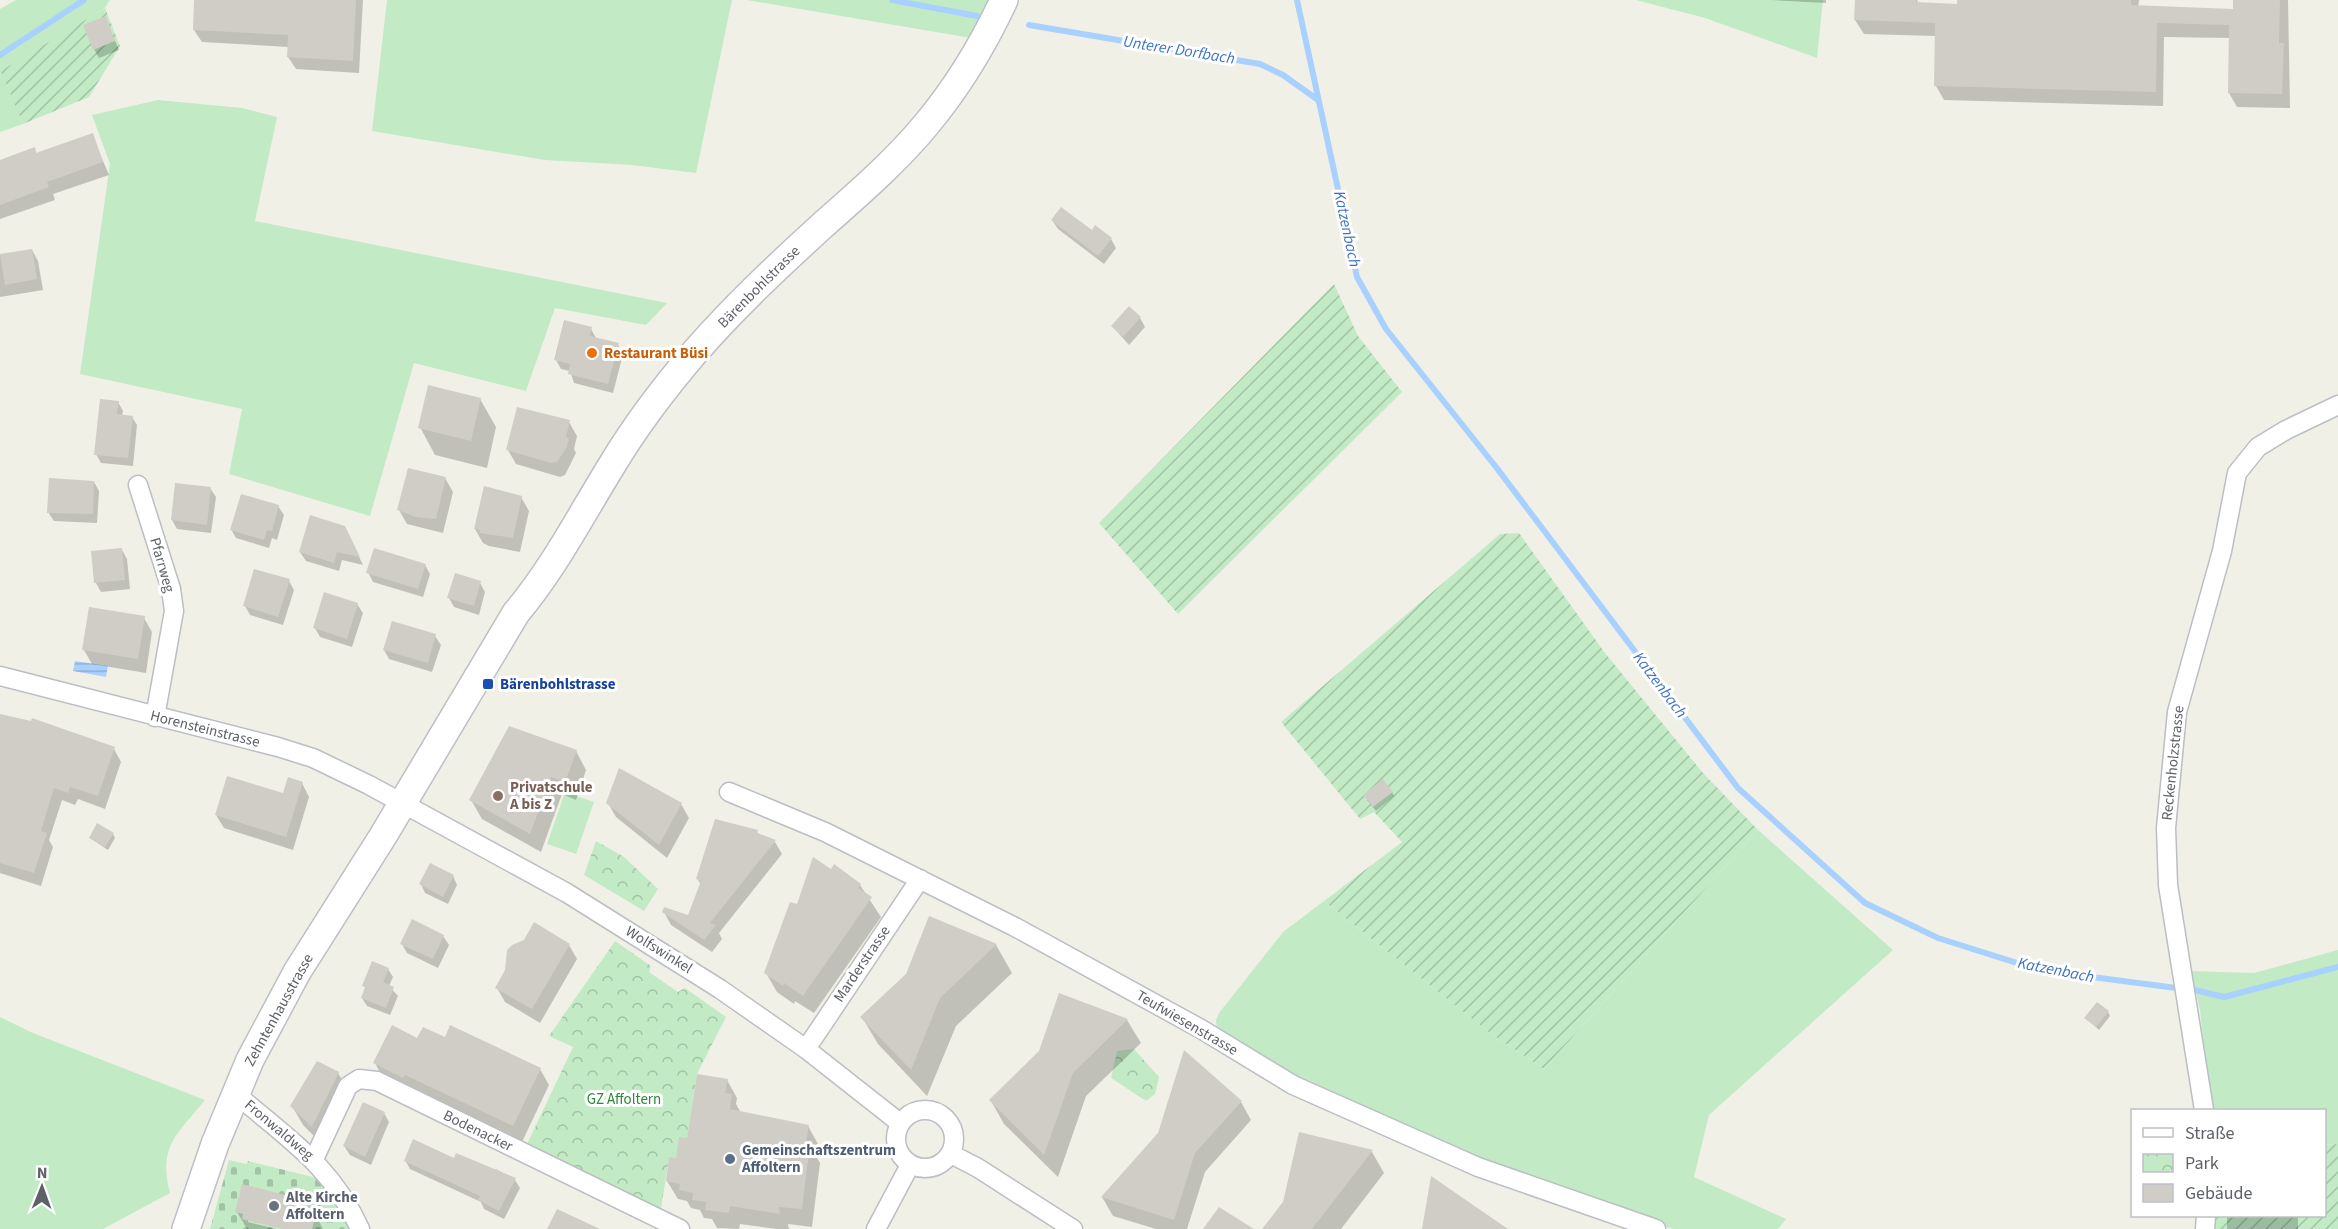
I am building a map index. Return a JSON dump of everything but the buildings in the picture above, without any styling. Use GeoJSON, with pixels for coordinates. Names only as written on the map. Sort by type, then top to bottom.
{"type":"FeatureCollection","features":[{"type":"Feature","properties":{"kind":"street","name":"Bärenbohlstrasse"},"geometry":{"type":"LineString","coordinates":[[401,805],[516,613],[537,587],[639,424],[695,352],[732,312],[762,281],[860,193],[924,127],[975,55],[1004,0]]}},
{"type":"Feature","properties":{"kind":"street","name":"Reckenholzstrasse"},"geometry":{"type":"LineString","coordinates":[[2204,1109],[2168,885],[2166,828],[2177,712],[2222,551],[2236,472],[2258,447],[2286,430],[2338,405]]}},
{"type":"Feature","properties":{"kind":"street","name":"Pfarrweg"},"geometry":{"type":"LineString","coordinates":[[138,485],[171,589],[174,611],[155,717]]}},
{"type":"Feature","properties":{"kind":"street","name":"Horensteinstrasse"},"geometry":{"type":"LineString","coordinates":[[0,676],[313,758],[401,805]]}},
{"type":"Feature","properties":{"kind":"street","name":"Teufwiesenstrasse"},"geometry":{"type":"LineString","coordinates":[[729,792],[825,832],[1016,927],[1201,1029],[1293,1085],[1479,1167],[1656,1229]]}},
{"type":"Feature","properties":{"kind":"street","name":"Wolfswinkel"},"geometry":{"type":"LineString","coordinates":[[401,805],[567,893],[664,952],[806,1049],[900,1123]]}},
{"type":"Feature","properties":{"kind":"street","name":"Zehntenhausstrasse"},"geometry":{"type":"LineString","coordinates":[[186,1229],[214,1144],[236,1093],[297,972],[401,805]]}},
{"type":"Feature","properties":{"kind":"street","name":"Marderstrasse"},"geometry":{"type":"LineString","coordinates":[[806,1049],[920,879]]}},
{"type":"Feature","properties":{"kind":"street","name":"Bodenacker"},"geometry":{"type":"LineString","coordinates":[[314,1159],[348,1086],[359,1078],[377,1081],[680,1229]]}},
{"type":"Feature","properties":{"kind":"street","name":"Fronwaldweg"},"geometry":{"type":"LineString","coordinates":[[236,1093],[314,1159],[349,1204],[360,1229]]}},
{"type":"Feature","properties":{"kind":"street"},"geometry":{"type":"LineString","coordinates":[[929,1110],[937,1112],[949,1122],[953,1130],[954,1146],[951,1154],[945,1161],[928,1169],[910,1165],[897,1151],[895,1141],[900,1123],[912,1112],[929,1110]]}},
{"type":"Feature","properties":{"kind":"street"},"geometry":{"type":"LineString","coordinates":[[951,1154],[978,1168],[1073,1229]]}},
{"type":"Feature","properties":{"kind":"street"},"geometry":{"type":"LineString","coordinates":[[876,1229],[910,1165]]}},
{"type":"Feature","properties":{"kind":"green space"},"geometry":{"type":"Polygon","coordinates":[[[16,0],[110,0],[105,8],[2,71],[23,124],[0,132],[0,9],[16,0]]]}},
{"type":"Feature","properties":{"kind":"green space"},"geometry":{"type":"Polygon","coordinates":[[[387,0],[732,0],[696,173],[632,165],[545,160],[372,131],[387,0]]]}},
{"type":"Feature","properties":{"kind":"green space"},"geometry":{"type":"Polygon","coordinates":[[[747,0],[989,0],[971,38],[747,0]]]}},
{"type":"Feature","properties":{"kind":"green space"},"geometry":{"type":"Polygon","coordinates":[[[1636,0],[1823,0],[1817,58],[1705,18],[1636,0]]]}},
{"type":"Feature","properties":{"kind":"green space"},"geometry":{"type":"Polygon","coordinates":[[[105,8],[120,46],[89,97],[23,124],[1,71],[105,8]]]}},
{"type":"Feature","properties":{"kind":"green space"},"geometry":{"type":"Polygon","coordinates":[[[158,100],[242,108],[277,117],[255,221],[667,303],[646,325],[555,308],[526,391],[414,363],[370,516],[229,474],[242,409],[80,374],[110,164],[92,115],[158,100]]]}},
{"type":"Feature","properties":{"kind":"green space"},"geometry":{"type":"Polygon","coordinates":[[[1334,284],[1358,336],[1402,392],[1178,614],[1099,523],[1334,284]]]}},
{"type":"Feature","properties":{"kind":"green space"},"geometry":{"type":"Polygon","coordinates":[[[1519,533],[1605,653],[1703,773],[1758,830],[1544,1069],[1490,1033],[1324,901],[1402,842],[1374,812],[1360,819],[1281,722],[1500,534],[1519,533]]]}},
{"type":"Feature","properties":{"kind":"green space"},"geometry":{"type":"Polygon","coordinates":[[[565,792],[594,802],[576,854],[547,844],[565,792]]]}},
{"type":"Feature","properties":{"kind":"green space"},"geometry":{"type":"Polygon","coordinates":[[[1758,830],[1893,950],[1709,1115],[1694,1177],[1786,1219],[1778,1229],[1673,1229],[1477,1161],[1332,1098],[1217,1033],[1216,1020],[1219,1013],[1283,932],[1324,901],[1490,1033],[1544,1069],[1758,830]]]}},
{"type":"Feature","properties":{"kind":"green space"},"geometry":{"type":"Polygon","coordinates":[[[596,841],[624,857],[658,889],[644,911],[584,875],[596,841]]]}},
{"type":"Feature","properties":{"kind":"green space","name":"GZ Affoltern"},"geometry":{"type":"Polygon","coordinates":[[[615,941],[651,966],[649,972],[678,992],[685,988],[726,1017],[697,1074],[687,1138],[676,1158],[669,1158],[661,1209],[527,1144],[573,1047],[549,1036],[615,941]]]}},
{"type":"Feature","properties":{"kind":"green space"},"geometry":{"type":"Polygon","coordinates":[[[2338,950],[2338,1144],[2326,1145],[2326,1109],[2210,1109],[2200,1010],[2191,971],[2254,973],[2338,950]]]}},
{"type":"Feature","properties":{"kind":"green space"},"geometry":{"type":"Polygon","coordinates":[[[0,1017],[33,1033],[205,1100],[178,1132],[168,1152],[166,1163],[170,1193],[103,1229],[0,1229],[0,1017]]]}},
{"type":"Feature","properties":{"kind":"green space"},"geometry":{"type":"Polygon","coordinates":[[[1134,1049],[1159,1077],[1155,1094],[1146,1101],[1111,1078],[1117,1051],[1134,1049]]]}},
{"type":"Feature","properties":{"kind":"green space"},"geometry":{"type":"Polygon","coordinates":[[[2338,1144],[2338,1229],[2210,1229],[2213,1217],[2326,1217],[2326,1145],[2338,1144]]]}},
{"type":"Feature","properties":{"kind":"green space"},"geometry":{"type":"Polygon","coordinates":[[[229,1160],[247,1164],[248,1161],[321,1179],[352,1229],[210,1229],[229,1160]]]}},
{"type":"Feature","properties":{"kind":"water"},"geometry":{"type":"Polygon","coordinates":[[[75,661],[108,666],[106,677],[73,671],[75,661]]]}},
{"type":"Feature","properties":{"kind":"waterway","name":"Unterer Dorfbach"},"geometry":{"type":"LineString","coordinates":[[0,55],[84,0]]}},
{"type":"Feature","properties":{"kind":"waterway","name":"Unterer Dorfbach"},"geometry":{"type":"LineString","coordinates":[[892,0],[977,16]]}},
{"type":"Feature","properties":{"kind":"waterway","name":"Katzenbach"},"geometry":{"type":"LineString","coordinates":[[1297,0],[1357,277],[1386,329],[1496,467],[1738,788],[1865,903],[1938,938],[2039,970],[2199,991],[2224,997],[2338,967]]}},
{"type":"Feature","properties":{"kind":"waterway","name":"Unterer Dorfbach"},"geometry":{"type":"LineString","coordinates":[[1029,25],[1260,64],[1283,75],[1318,100]]}},
{"type":"Feature","properties":{"kind":"place","name":"Restaurant Büsi"},"geometry":{"type":"Point","coordinates":[592,353]}},
{"type":"Feature","properties":{"kind":"place","name":"Bärenbohlstrasse"},"geometry":{"type":"Point","coordinates":[488,684]}},
{"type":"Feature","properties":{"kind":"place","name":"Privatschule A bis Z"},"geometry":{"type":"Point","coordinates":[498,796]}},
{"type":"Feature","properties":{"kind":"place","name":"Gemeinschaftszentrum Affoltern"},"geometry":{"type":"Point","coordinates":[730,1159]}},
{"type":"Feature","properties":{"kind":"place","name":"Alte Kirche Affoltern"},"geometry":{"type":"Point","coordinates":[274,1206]}}]}
